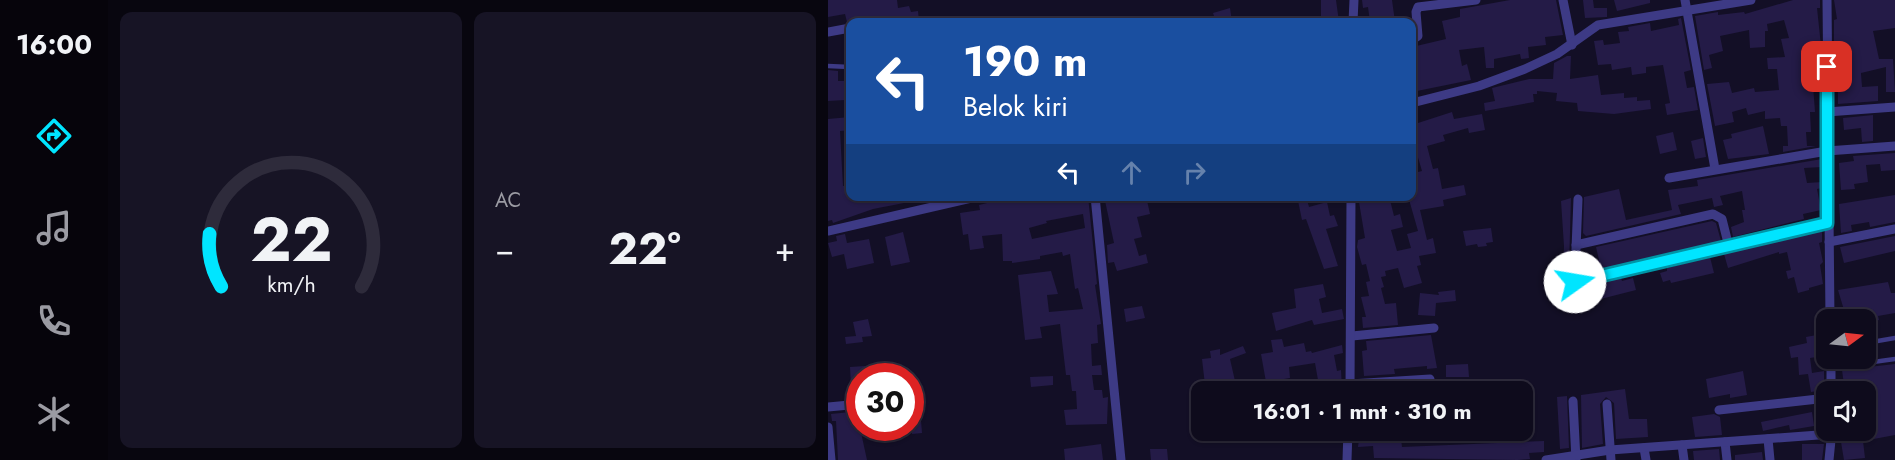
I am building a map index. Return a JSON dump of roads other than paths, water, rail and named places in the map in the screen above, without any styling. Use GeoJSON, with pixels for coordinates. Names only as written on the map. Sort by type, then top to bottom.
{"type":"FeatureCollection","features":[{"type":"Feature","properties":{"kind":"street"},"geometry":{"type":"LineString","coordinates":[[1353,18],[1354,0]]}},
{"type":"Feature","properties":{"kind":"street"},"geometry":{"type":"LineString","coordinates":[[1416,37],[1418,36],[1416,12],[1418,8],[1476,0]]}},
{"type":"Feature","properties":{"kind":"street"},"geometry":{"type":"LineString","coordinates":[[1563,0],[1572,45]]}},
{"type":"Feature","properties":{"kind":"street"},"geometry":{"type":"LineString","coordinates":[[1416,102],[1479,86],[1525,69],[1572,45],[1598,25],[1686,5],[1751,0]]}},
{"type":"Feature","properties":{"kind":"street"},"geometry":{"type":"LineString","coordinates":[[1827,0],[1827,223],[1830,309]]}},
{"type":"Feature","properties":{"kind":"street"},"geometry":{"type":"LineString","coordinates":[[1686,5],[1715,168]]}},
{"type":"Feature","properties":{"kind":"street"},"geometry":{"type":"LineString","coordinates":[[828,32],[846,29]]}},
{"type":"Feature","properties":{"kind":"street"},"geometry":{"type":"LineString","coordinates":[[1827,112],[1895,107]]}},
{"type":"Feature","properties":{"kind":"street"},"geometry":{"type":"LineString","coordinates":[[1669,178],[1715,168],[1827,152],[1895,146]]}},
{"type":"Feature","properties":{"kind":"street"},"geometry":{"type":"LineString","coordinates":[[1574,299],[1578,199]]}},
{"type":"Feature","properties":{"kind":"street"},"geometry":{"type":"LineString","coordinates":[[828,231],[958,201]]}},
{"type":"Feature","properties":{"kind":"street"},"geometry":{"type":"LineString","coordinates":[[1095,201],[1120,460]]}},
{"type":"Feature","properties":{"kind":"street"},"geometry":{"type":"LineString","coordinates":[[1350,381],[1351,201]]}},
{"type":"Feature","properties":{"kind":"street"},"geometry":{"type":"LineString","coordinates":[[1576,245],[1713,214],[1722,219],[1729,247]]}},
{"type":"Feature","properties":{"kind":"street"},"geometry":{"type":"LineString","coordinates":[[1575,282],[1827,223]]}},
{"type":"Feature","properties":{"kind":"street"},"geometry":{"type":"LineString","coordinates":[[1829,242],[1895,229]]}},
{"type":"Feature","properties":{"kind":"street"},"geometry":{"type":"LineString","coordinates":[[1352,336],[1434,328]]}},
{"type":"Feature","properties":{"kind":"street"},"geometry":{"type":"LineString","coordinates":[[1412,381],[1430,379]]}},
{"type":"Feature","properties":{"kind":"street"},"geometry":{"type":"LineString","coordinates":[[1719,410],[1816,399]]}},
{"type":"Feature","properties":{"kind":"street"},"geometry":{"type":"LineString","coordinates":[[1573,401],[1576,458]]}},
{"type":"Feature","properties":{"kind":"street"},"geometry":{"type":"LineString","coordinates":[[1607,404],[1611,455]]}},
{"type":"Feature","properties":{"kind":"street"},"geometry":{"type":"LineString","coordinates":[[828,407],[846,405]]}},
{"type":"Feature","properties":{"kind":"street"},"geometry":{"type":"LineString","coordinates":[[828,427],[831,460]]}},
{"type":"Feature","properties":{"kind":"street"},"geometry":{"type":"LineString","coordinates":[[1546,460],[1611,455],[1644,448],[1816,434]]}},
{"type":"Feature","properties":{"kind":"street"},"geometry":{"type":"LineString","coordinates":[[1768,439],[1770,460]]}},
{"type":"Feature","properties":{"kind":"street"},"geometry":{"type":"LineString","coordinates":[[1347,460],[1348,441]]}},
{"type":"Feature","properties":{"kind":"street"},"geometry":{"type":"LineString","coordinates":[[1829,460],[1831,441]]}},
{"type":"Feature","properties":{"kind":"street"},"geometry":{"type":"LineString","coordinates":[[1725,442],[1727,460]]}},
{"type":"Feature","properties":{"kind":"street"},"geometry":{"type":"LineString","coordinates":[[1682,445],[1684,460]]}},
{"type":"Feature","properties":{"kind":"street"},"geometry":{"type":"LineString","coordinates":[[1644,448],[1646,460]]}},
{"type":"Feature","properties":{"kind":"lane"},"geometry":{"type":"LineString","coordinates":[[828,66],[846,67]]}},
{"type":"Feature","properties":{"kind":"lane"},"geometry":{"type":"LineString","coordinates":[[1876,341],[1895,338]]}},
{"type":"Feature","properties":{"kind":"lane"},"geometry":{"type":"LineString","coordinates":[[1876,362],[1895,359]]}}]}
